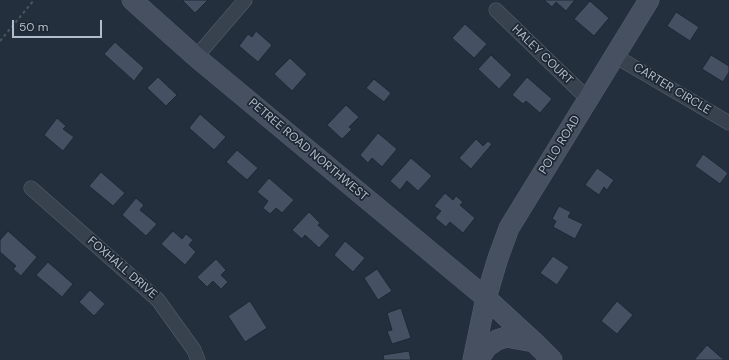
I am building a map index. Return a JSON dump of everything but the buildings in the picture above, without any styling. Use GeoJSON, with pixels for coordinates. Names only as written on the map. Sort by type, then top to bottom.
{"type":"FeatureCollection","features":[{"type":"Feature","properties":{"kind":"street","name":"PETREE ROAD NORTHWEST"},"geometry":{"type":"LineString","coordinates":[[132,0],[196,57],[486,298],[552,360]]}},
{"type":"Feature","properties":{"kind":"street"},"geometry":{"type":"LineString","coordinates":[[196,57],[245,0]]}},
{"type":"Feature","properties":{"kind":"street","name":"POLO ROAD"},"geometry":{"type":"LineString","coordinates":[[473,360],[486,298],[509,228],[615,56],[644,2]]}},
{"type":"Feature","properties":{"kind":"street","name":"HALEY COURT"},"geometry":{"type":"LineString","coordinates":[[496,10],[588,99]]}},
{"type":"Feature","properties":{"kind":"street","name":"CARTER CIRCLE"},"geometry":{"type":"LineString","coordinates":[[615,56],[729,123]]}},
{"type":"Feature","properties":{"kind":"street","name":"FOXHALL DRIVE"},"geometry":{"type":"LineString","coordinates":[[31,188],[158,300],[194,350],[198,360]]}},
{"type":"Feature","properties":{"kind":"street"},"geometry":{"type":"LineString","coordinates":[[478,360],[487,347],[497,340],[506,337],[534,342]]}},
{"type":"Feature","properties":{"kind":"path"},"geometry":{"type":"LineString","coordinates":[[0,41],[34,0]]}}]}
